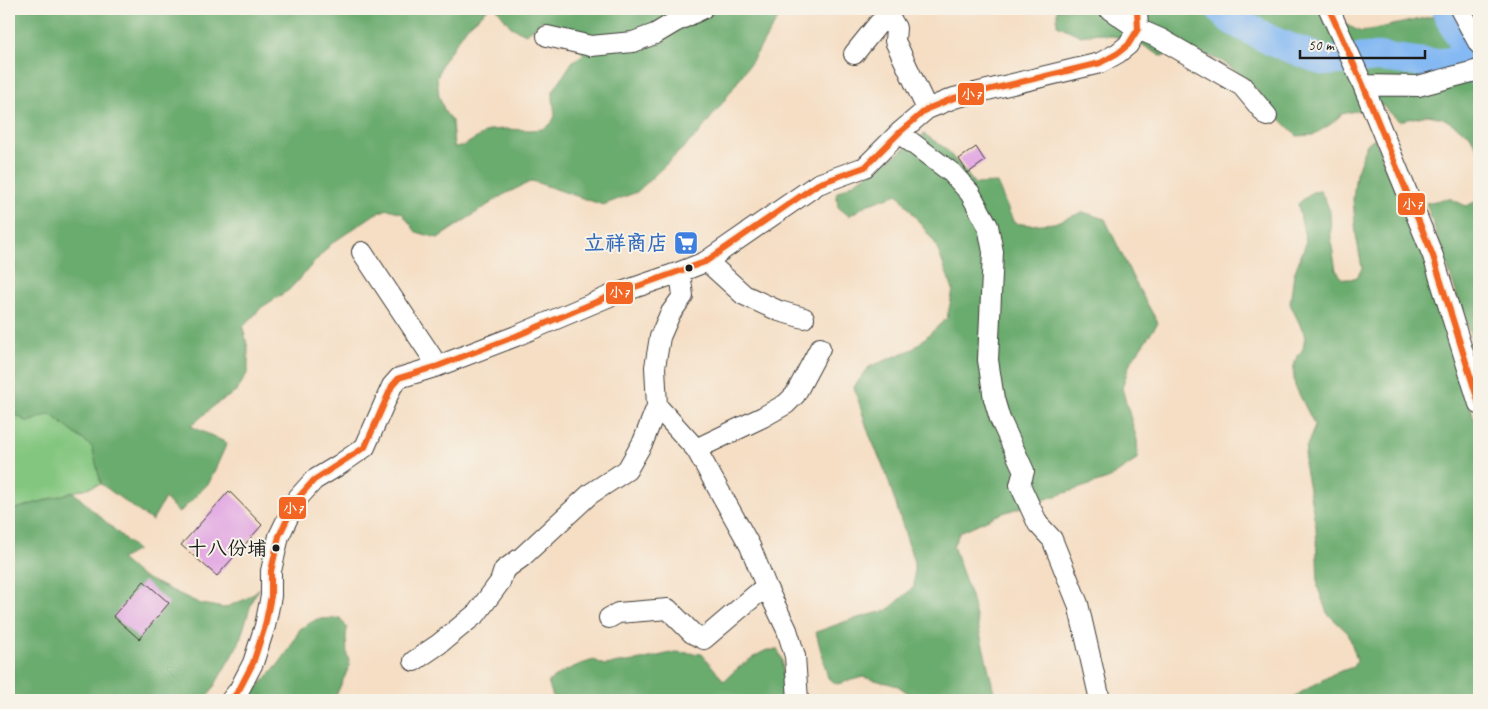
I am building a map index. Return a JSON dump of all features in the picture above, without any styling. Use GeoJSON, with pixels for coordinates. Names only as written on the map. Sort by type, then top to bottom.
{"type":"FeatureCollection","features":[{"type":"Feature","properties":{"kind":"street"},"geometry":{"type":"LineString","coordinates":[[547,36],[591,46],[633,42],[655,34],[702,9]]}},
{"type":"Feature","properties":{"kind":"street"},"geometry":{"type":"LineString","coordinates":[[1109,9],[1138,29],[1160,39],[1242,86],[1267,116]]}},
{"type":"Feature","properties":{"kind":"street"},"geometry":{"type":"LineString","coordinates":[[231,700],[239,690],[253,663],[265,626],[271,596],[271,571],[279,536],[297,499],[314,480],[340,465],[365,447],[392,386],[399,378],[438,366],[516,336],[610,296],[705,262],[818,184],[865,167],[900,132],[927,109],[954,98],[1100,63],[1118,54],[1128,45],[1138,29],[1137,9]]}},
{"type":"Feature","properties":{"kind":"street"},"geometry":{"type":"LineString","coordinates":[[1329,9],[1363,85],[1433,256],[1479,404]]}},
{"type":"Feature","properties":{"kind":"street"},"geometry":{"type":"LineString","coordinates":[[1460,9],[1479,44]]}},
{"type":"Feature","properties":{"kind":"street"},"geometry":{"type":"LineString","coordinates":[[854,54],[879,22],[892,21],[896,28],[895,41],[927,109]]}},
{"type":"Feature","properties":{"kind":"street"},"geometry":{"type":"LineString","coordinates":[[1363,85],[1418,86],[1473,72]]}},
{"type":"Feature","properties":{"kind":"street"},"geometry":{"type":"LineString","coordinates":[[900,132],[952,173],[970,193],[988,226],[993,252],[988,360],[994,399],[1000,419],[1024,471],[1020,484],[1038,524],[1052,539],[1078,604],[1100,700]]}},
{"type":"Feature","properties":{"kind":"street"},"geometry":{"type":"LineString","coordinates":[[362,252],[438,366]]}},
{"type":"Feature","properties":{"kind":"street"},"geometry":{"type":"LineString","coordinates":[[705,262],[711,265],[744,295],[779,311],[804,318]]}},
{"type":"Feature","properties":{"kind":"street"},"geometry":{"type":"LineString","coordinates":[[414,661],[439,644],[477,613],[500,582],[504,570],[522,557],[590,494],[627,470],[642,442],[656,406],[655,367],[660,337],[670,314],[683,296],[680,272]]}},
{"type":"Feature","properties":{"kind":"street"},"geometry":{"type":"LineString","coordinates":[[696,450],[763,418],[786,404],[795,395],[820,348]]}},
{"type":"Feature","properties":{"kind":"street"},"geometry":{"type":"LineString","coordinates":[[656,406],[696,450],[750,546],[787,630],[795,656],[798,700]]}},
{"type":"Feature","properties":{"kind":"street"},"geometry":{"type":"LineString","coordinates":[[609,618],[618,613],[668,609],[692,633],[704,639],[766,586]]}},
{"type":"Feature","properties":{"kind":"green space"},"geometry":{"type":"Polygon","coordinates":[[[9,9],[488,9],[467,27],[442,63],[437,79],[439,96],[445,112],[452,121],[454,147],[463,146],[490,130],[542,129],[551,124],[555,116],[553,91],[573,61],[584,54],[563,35],[542,20],[526,34],[511,27],[497,9],[784,9],[752,61],[699,133],[637,192],[603,205],[532,181],[503,195],[438,238],[416,232],[402,213],[388,209],[375,214],[331,244],[289,290],[262,307],[243,327],[248,349],[248,372],[236,392],[216,404],[191,426],[227,443],[209,483],[179,513],[165,498],[152,521],[101,484],[92,447],[50,414],[28,422],[9,411],[9,9]]]}},
{"type":"Feature","properties":{"kind":"green space"},"geometry":{"type":"Polygon","coordinates":[[[1057,9],[1316,9],[1361,32],[1443,14],[1442,9],[1479,9],[1479,41],[1471,46],[1479,59],[1479,151],[1469,134],[1443,118],[1428,115],[1399,121],[1382,105],[1342,114],[1331,124],[1313,135],[1297,136],[1278,117],[1249,81],[1223,62],[1197,51],[1161,56],[1136,41],[1098,33],[1081,36],[1057,25],[1057,9]]]}},
{"type":"Feature","properties":{"kind":"green space"},"geometry":{"type":"Polygon","coordinates":[[[924,134],[945,148],[975,184],[997,183],[1014,223],[1030,225],[1054,223],[1083,212],[1105,219],[1135,282],[1158,323],[1130,363],[1122,388],[1137,440],[1138,459],[1108,479],[1000,514],[960,532],[953,546],[971,596],[996,700],[918,700],[898,686],[863,677],[837,684],[828,678],[816,632],[888,610],[914,587],[914,562],[886,473],[869,434],[854,387],[869,367],[913,349],[947,318],[953,290],[935,243],[898,194],[866,205],[849,216],[838,207],[836,193],[859,180],[924,134]]]}},
{"type":"Feature","properties":{"kind":"green space"},"geometry":{"type":"Polygon","coordinates":[[[1374,138],[1417,239],[1458,356],[1479,438],[1479,700],[1291,700],[1333,674],[1353,667],[1357,660],[1348,633],[1327,613],[1318,588],[1316,527],[1304,463],[1306,448],[1315,426],[1295,386],[1293,369],[1297,357],[1303,349],[1305,335],[1290,304],[1294,274],[1306,243],[1298,204],[1312,192],[1320,191],[1330,211],[1331,241],[1336,270],[1343,279],[1351,279],[1358,276],[1362,268],[1356,235],[1353,199],[1356,174],[1366,145],[1374,138]]]}},
{"type":"Feature","properties":{"kind":"green space"},"geometry":{"type":"Polygon","coordinates":[[[1449,198],[1466,206],[1479,200],[1479,360],[1426,203],[1449,198]]]}},
{"type":"Feature","properties":{"kind":"green space"},"geometry":{"type":"Polygon","coordinates":[[[9,411],[28,422],[50,414],[93,447],[101,484],[9,511],[9,411]]]}},
{"type":"Feature","properties":{"kind":"green space"},"geometry":{"type":"Polygon","coordinates":[[[73,492],[137,550],[121,559],[141,576],[201,604],[224,608],[246,599],[260,588],[253,598],[239,643],[205,700],[9,700],[9,511],[73,492]]]}},
{"type":"Feature","properties":{"kind":"green space"},"geometry":{"type":"Polygon","coordinates":[[[340,618],[347,628],[347,654],[350,665],[334,700],[246,700],[278,665],[300,629],[317,619],[340,618]]]}},
{"type":"Feature","properties":{"kind":"green space"},"geometry":{"type":"Polygon","coordinates":[[[767,650],[778,650],[782,660],[784,700],[554,700],[548,682],[570,669],[594,660],[604,665],[641,660],[675,652],[702,654],[724,681],[744,663],[767,650]]]}},
{"type":"Feature","properties":{"kind":"building"},"geometry":{"type":"Polygon","coordinates":[[[976,147],[985,161],[968,173],[959,159],[976,147]]]}},
{"type":"Feature","properties":{"kind":"building"},"geometry":{"type":"Polygon","coordinates":[[[229,491],[262,525],[217,576],[181,545],[229,491]]]}},
{"type":"Feature","properties":{"kind":"building"},"geometry":{"type":"Polygon","coordinates":[[[144,581],[169,603],[139,639],[113,616],[144,581]]]}},
{"type":"Feature","properties":{"kind":"waterway"},"geometry":{"type":"LineString","coordinates":[[1221,9],[1232,20],[1272,41],[1325,61],[1380,57],[1433,64],[1471,59]]}},
{"type":"Feature","properties":{"kind":"waterway"},"geometry":{"type":"LineString","coordinates":[[1446,9],[1479,72]]}},
{"type":"Feature","properties":{"kind":"transit line","name":"小7"},"geometry":{"type":"LineString","coordinates":[[231,700],[239,690],[253,663],[265,626],[271,596],[271,571],[279,536],[297,499],[314,480],[365,447],[392,386],[399,378],[438,366],[516,336],[610,296],[705,262],[818,184],[865,167],[900,132],[927,109],[954,98],[1100,63],[1118,53],[1128,45],[1138,29],[1137,9]]}},
{"type":"Feature","properties":{"kind":"transit line","name":"小7"},"geometry":{"type":"LineString","coordinates":[[1329,9],[1363,85],[1433,256],[1479,404]]}},
{"type":"Feature","properties":{"kind":"place","name":"立祥商店"},"geometry":{"type":"Point","coordinates":[686,243]}},
{"type":"Feature","properties":{"kind":"place","name":"十八份埔"},"geometry":{"type":"Point","coordinates":[276,548]}}]}
